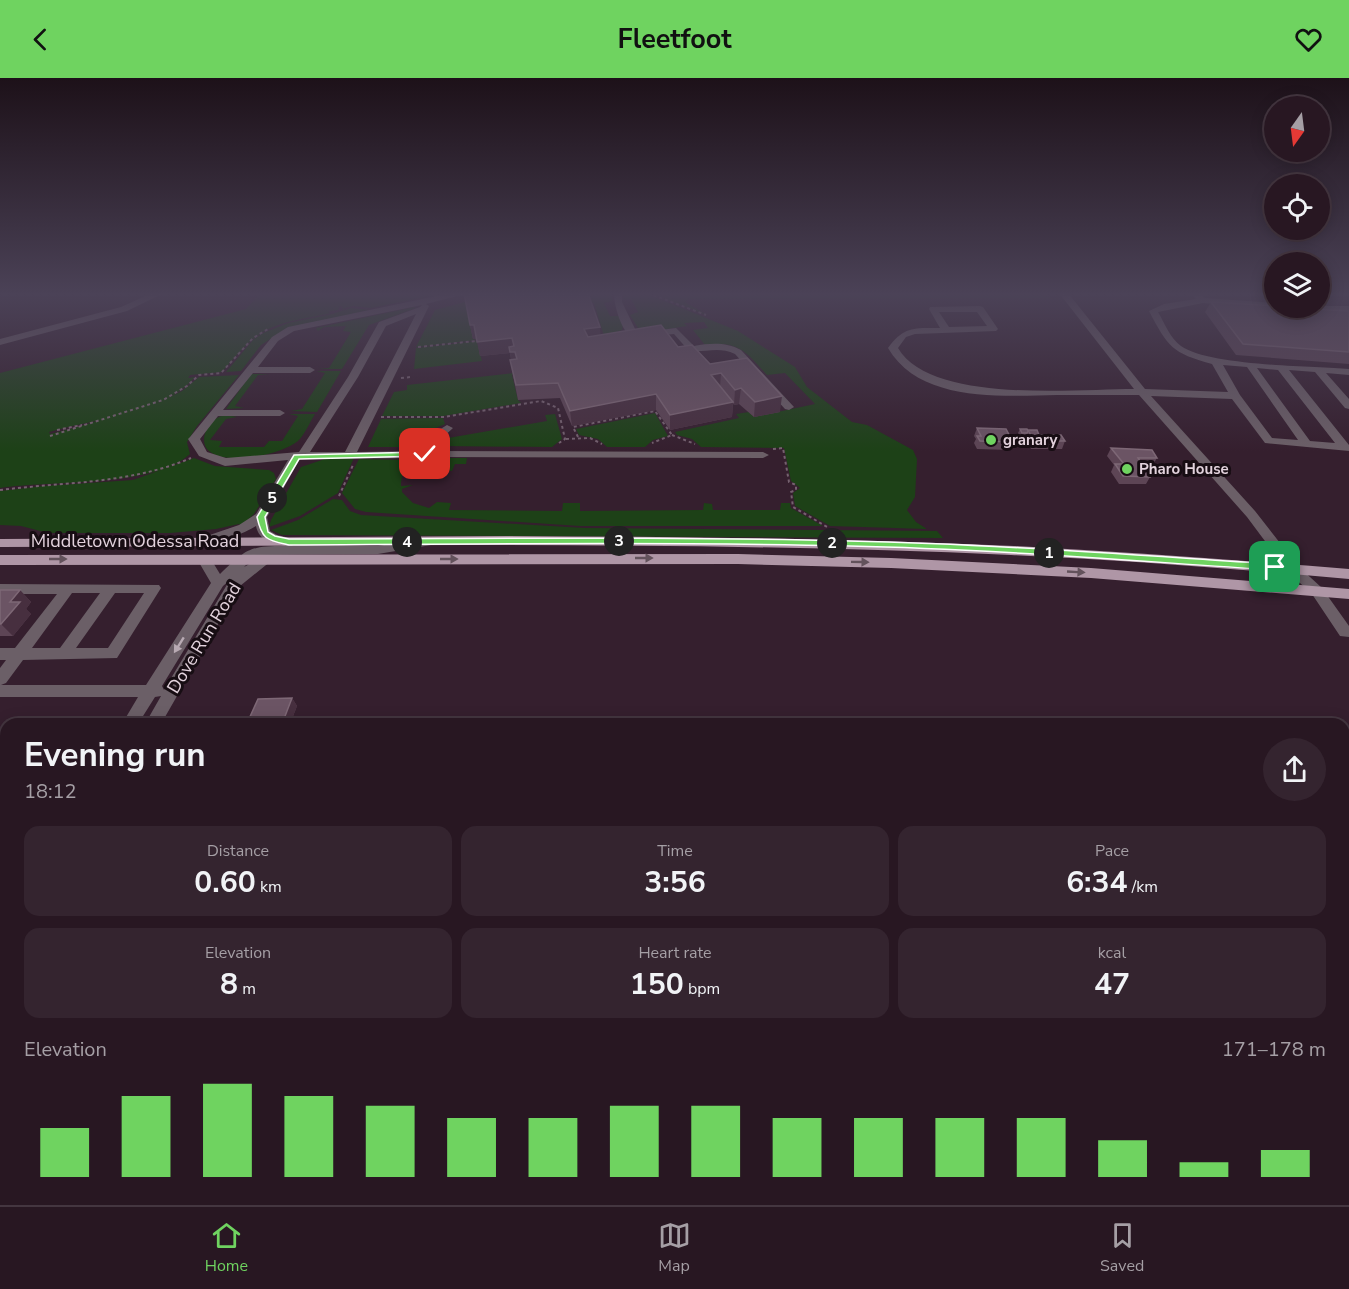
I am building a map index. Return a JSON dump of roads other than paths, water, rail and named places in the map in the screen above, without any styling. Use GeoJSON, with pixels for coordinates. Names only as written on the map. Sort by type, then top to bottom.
{"type":"FeatureCollection","features":[{"type":"Feature","properties":{"kind":"main road","name":"Middletown Odessa Road"},"geometry":{"type":"LineString","coordinates":[[0,543],[851,543],[1080,554],[1293,568],[1349,574]]}},
{"type":"Feature","properties":{"kind":"main road","name":"Middletown Odessa Road"},"geometry":{"type":"LineString","coordinates":[[0,560],[264,561],[656,558],[891,563],[1091,573],[1349,594]]}},
{"type":"Feature","properties":{"kind":"street"},"geometry":{"type":"LineString","coordinates":[[269,346],[194,439],[203,454],[225,462],[299,456],[354,455],[424,461],[763,455]]}},
{"type":"Feature","properties":{"kind":"street"},"geometry":{"type":"LineString","coordinates":[[200,543],[244,528],[261,517],[353,377],[370,346]]}},
{"type":"Feature","properties":{"kind":"street"},"geometry":{"type":"LineString","coordinates":[[354,455],[406,346]]}},
{"type":"Feature","properties":{"kind":"street"},"geometry":{"type":"LineString","coordinates":[[689,346],[692,349],[715,346]]}},
{"type":"Feature","properties":{"kind":"street"},"geometry":{"type":"LineString","coordinates":[[722,346],[738,352],[789,407]]}},
{"type":"Feature","properties":{"kind":"street"},"geometry":{"type":"LineString","coordinates":[[895,346],[893,348],[906,366],[921,375],[960,388],[999,392],[1142,392],[1235,396]]}},
{"type":"Feature","properties":{"kind":"street"},"geometry":{"type":"LineString","coordinates":[[1105,346],[1142,392],[1251,514],[1293,568],[1317,591],[1345,632],[1349,632]]}},
{"type":"Feature","properties":{"kind":"street"},"geometry":{"type":"LineString","coordinates":[[1171,346],[1190,355],[1216,362],[1349,372]]}},
{"type":"Feature","properties":{"kind":"street"},"geometry":{"type":"LineString","coordinates":[[1216,362],[1235,396],[1269,441],[1347,448]]}},
{"type":"Feature","properties":{"kind":"street"},"geometry":{"type":"LineString","coordinates":[[1250,364],[1307,445]]}},
{"type":"Feature","properties":{"kind":"street"},"geometry":{"type":"LineString","coordinates":[[1281,367],[1347,448]]}},
{"type":"Feature","properties":{"kind":"street"},"geometry":{"type":"LineString","coordinates":[[248,370],[310,370]]}},
{"type":"Feature","properties":{"kind":"street"},"geometry":{"type":"LineString","coordinates":[[1318,370],[1349,406]]}},
{"type":"Feature","properties":{"kind":"street"},"geometry":{"type":"LineString","coordinates":[[215,413],[280,413]]}},
{"type":"Feature","properties":{"kind":"street"},"geometry":{"type":"LineString","coordinates":[[424,461],[435,436],[447,428]]}},
{"type":"Feature","properties":{"kind":"street"},"geometry":{"type":"LineString","coordinates":[[261,517],[264,533],[289,542]]}},
{"type":"Feature","properties":{"kind":"street"},"geometry":{"type":"LineString","coordinates":[[218,584],[252,552],[261,550],[378,550],[426,542]]}},
{"type":"Feature","properties":{"kind":"street","name":"Dove Run Road"},"geometry":{"type":"LineString","coordinates":[[134,718],[218,584],[204,559]]}},
{"type":"Feature","properties":{"kind":"street","name":"Dove Run Road"},"geometry":{"type":"LineString","coordinates":[[156,718],[235,583],[246,572],[264,561]]}},
{"type":"Feature","properties":{"kind":"street"},"geometry":{"type":"LineString","coordinates":[[0,680],[69,588]]}},
{"type":"Feature","properties":{"kind":"street"},"geometry":{"type":"LineString","coordinates":[[64,654],[111,588]]}},
{"type":"Feature","properties":{"kind":"street"},"geometry":{"type":"LineString","coordinates":[[0,589],[154,588],[112,654],[0,654]]}},
{"type":"Feature","properties":{"kind":"street"},"geometry":{"type":"LineString","coordinates":[[0,691],[172,691]]}},
{"type":"Feature","properties":{"kind":"place","name":"granary"},"geometry":{"type":"Point","coordinates":[991,440]}},
{"type":"Feature","properties":{"kind":"place","name":"Pharo House"},"geometry":{"type":"Point","coordinates":[1127,469]}}]}
